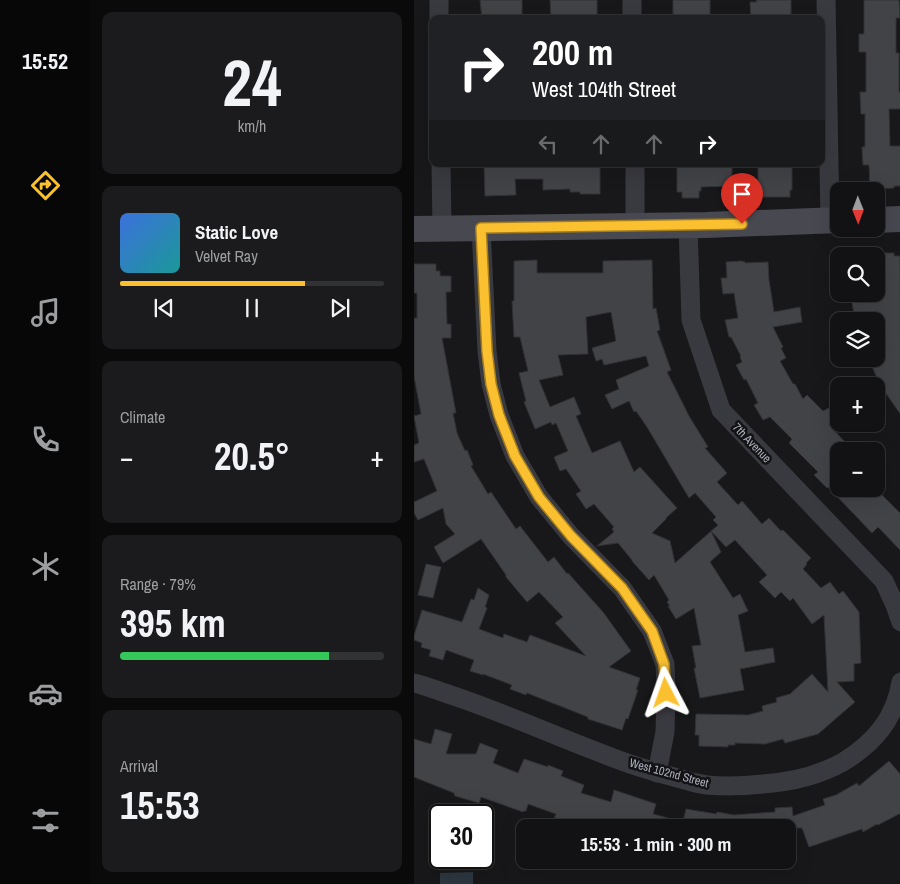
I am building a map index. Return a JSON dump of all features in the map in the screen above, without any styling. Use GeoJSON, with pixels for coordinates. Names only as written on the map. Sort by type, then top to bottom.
{"type":"FeatureCollection","features":[{"type":"Feature","properties":{"kind":"street"},"geometry":{"type":"LineString","coordinates":[[439,0],[439,15]]}},
{"type":"Feature","properties":{"kind":"street"},"geometry":{"type":"LineString","coordinates":[[632,0],[632,15]]}},
{"type":"Feature","properties":{"kind":"street"},"geometry":{"type":"LineString","coordinates":[[826,0],[833,182]]}},
{"type":"Feature","properties":{"kind":"street"},"geometry":{"type":"LineString","coordinates":[[441,167],[442,228]]}},
{"type":"Feature","properties":{"kind":"street"},"geometry":{"type":"LineString","coordinates":[[635,167],[635,226]]}},
{"type":"Feature","properties":{"kind":"street"},"geometry":{"type":"LineString","coordinates":[[885,220],[900,219]]}},
{"type":"Feature","properties":{"kind":"street"},"geometry":{"type":"LineString","coordinates":[[414,229],[688,225],[830,220]]}},
{"type":"Feature","properties":{"kind":"street","name":"7th Avenue"},"geometry":{"type":"LineString","coordinates":[[688,225],[691,320],[721,410],[884,581],[895,605],[900,622]]}},
{"type":"Feature","properties":{"kind":"street"},"geometry":{"type":"LineString","coordinates":[[481,228],[487,351],[491,384],[499,415],[515,456],[539,497],[571,536],[622,588],[652,631],[664,664],[666,693],[665,732],[656,773]]}},
{"type":"Feature","properties":{"kind":"street","name":"West 102nd Street"},"geometry":{"type":"LineString","coordinates":[[414,683],[482,705],[608,756],[656,773],[705,785],[728,786],[770,784],[811,776],[838,764],[855,754],[882,730],[899,687]]}},
{"type":"Feature","properties":{"kind":"shaded area"},"geometry":{"type":"Polygon","coordinates":[[[473,872],[473,884],[440,884],[440,873],[473,872]]]}},
{"type":"Feature","properties":{"kind":"building"},"geometry":{"type":"Polygon","coordinates":[[[480,0],[522,0],[522,15],[482,15],[480,0]]]}},
{"type":"Feature","properties":{"kind":"building"},"geometry":{"type":"Polygon","coordinates":[[[550,0],[597,0],[597,15],[551,15],[550,0]]]}},
{"type":"Feature","properties":{"kind":"building"},"geometry":{"type":"Polygon","coordinates":[[[673,0],[710,0],[710,15],[673,15],[673,0]]]}},
{"type":"Feature","properties":{"kind":"building"},"geometry":{"type":"Polygon","coordinates":[[[756,0],[791,0],[791,15],[751,15],[750,2],[757,2],[756,0]]]}},
{"type":"Feature","properties":{"kind":"building"},"geometry":{"type":"Polygon","coordinates":[[[864,0],[899,0],[900,18],[896,18],[896,53],[899,53],[901,109],[889,109],[890,146],[901,146],[901,186],[894,186],[894,188],[885,188],[885,182],[870,182],[869,165],[863,165],[862,147],[865,147],[865,114],[861,114],[860,92],[866,92],[866,52],[859,52],[859,34],[864,34],[864,0]]]}},
{"type":"Feature","properties":{"kind":"building"},"geometry":{"type":"Polygon","coordinates":[[[484,167],[600,167],[600,194],[580,194],[580,192],[570,192],[570,189],[543,190],[543,179],[515,179],[516,195],[485,196],[484,167]]]}},
{"type":"Feature","properties":{"kind":"building"},"geometry":{"type":"Polygon","coordinates":[[[677,167],[732,167],[732,186],[701,187],[699,198],[682,198],[682,192],[677,192],[677,167]]]}},
{"type":"Feature","properties":{"kind":"building"},"geometry":{"type":"Polygon","coordinates":[[[758,167],[792,167],[792,190],[790,190],[790,197],[756,197],[756,200],[739,200],[739,184],[758,184],[758,167]]]}},
{"type":"Feature","properties":{"kind":"building"},"geometry":{"type":"Polygon","coordinates":[[[885,253],[894,253],[894,256],[900,256],[901,415],[885,392],[885,377],[877,377],[872,367],[885,367],[885,312],[854,312],[852,302],[885,302],[885,253]]]}},
{"type":"Feature","properties":{"kind":"building"},"geometry":{"type":"Polygon","coordinates":[[[537,260],[537,273],[603,273],[603,261],[652,260],[653,309],[656,308],[660,330],[657,331],[671,370],[667,372],[689,416],[708,447],[705,448],[727,473],[717,482],[738,505],[742,501],[762,524],[769,518],[781,531],[783,530],[811,558],[803,569],[821,588],[830,582],[839,594],[843,591],[859,612],[861,663],[854,664],[854,681],[837,682],[855,702],[818,734],[785,743],[783,739],[765,744],[735,743],[735,745],[728,745],[728,747],[699,746],[699,735],[695,735],[696,714],[748,715],[763,711],[762,706],[777,702],[776,698],[790,694],[812,674],[828,692],[824,615],[812,624],[793,598],[790,601],[781,592],[775,598],[759,582],[767,575],[735,540],[726,547],[711,531],[721,552],[710,562],[733,598],[740,594],[748,611],[738,615],[745,652],[773,648],[775,662],[740,669],[744,690],[700,698],[692,646],[701,645],[694,608],[676,619],[668,606],[670,606],[667,602],[669,600],[654,575],[649,580],[618,543],[597,546],[614,532],[612,529],[614,527],[594,504],[586,509],[576,494],[581,491],[566,469],[560,471],[554,457],[568,451],[556,423],[552,425],[551,422],[535,429],[524,402],[526,401],[519,373],[528,371],[520,337],[514,337],[512,301],[514,301],[514,261],[537,260]],[[611,312],[586,317],[588,354],[558,355],[563,375],[539,380],[550,407],[574,397],[581,414],[576,416],[592,453],[620,441],[634,472],[640,467],[677,508],[652,533],[670,541],[675,563],[718,525],[713,520],[716,517],[695,493],[689,498],[647,427],[636,411],[634,412],[629,401],[612,409],[605,395],[619,389],[616,380],[649,366],[646,356],[604,365],[602,359],[596,361],[592,348],[616,341],[611,312]]]}},
{"type":"Feature","properties":{"kind":"building"},"geometry":{"type":"Polygon","coordinates":[[[726,262],[768,262],[774,312],[800,307],[802,322],[773,327],[786,358],[780,361],[793,384],[795,384],[803,399],[807,395],[823,411],[830,408],[830,432],[836,432],[845,442],[830,442],[830,489],[814,475],[818,472],[789,443],[792,439],[770,417],[763,420],[754,405],[758,403],[746,379],[744,380],[736,365],[742,362],[741,356],[731,337],[729,337],[725,320],[738,318],[734,293],[723,294],[721,278],[727,278],[726,262]]]}},
{"type":"Feature","properties":{"kind":"building"},"geometry":{"type":"Polygon","coordinates":[[[414,264],[436,264],[436,271],[440,271],[440,276],[451,276],[451,292],[446,292],[447,324],[451,324],[451,338],[442,338],[456,413],[453,413],[457,433],[465,451],[467,450],[473,465],[471,466],[488,494],[491,492],[516,529],[520,526],[548,562],[554,557],[567,574],[603,612],[631,651],[609,667],[640,678],[628,719],[626,718],[622,730],[588,719],[588,717],[527,693],[526,695],[510,689],[512,685],[470,671],[474,660],[446,650],[443,660],[429,656],[431,650],[421,647],[422,643],[414,640],[422,610],[462,622],[471,599],[474,600],[478,588],[489,595],[485,607],[487,608],[479,629],[503,638],[504,634],[527,642],[530,635],[586,656],[555,623],[563,617],[539,592],[527,602],[506,577],[481,539],[443,563],[434,547],[455,534],[446,524],[443,508],[418,520],[414,513],[414,502],[437,491],[424,459],[414,462],[414,445],[419,443],[414,416],[421,414],[414,376],[414,318],[417,318],[417,293],[414,293],[414,264]]]}},
{"type":"Feature","properties":{"kind":"building"},"geometry":{"type":"Polygon","coordinates":[[[838,497],[884,497],[901,514],[901,551],[878,527],[872,533],[838,497]]]}},
{"type":"Feature","properties":{"kind":"building"},"geometry":{"type":"Polygon","coordinates":[[[426,564],[441,567],[433,598],[418,595],[426,564]]]}},
{"type":"Feature","properties":{"kind":"building"},"geometry":{"type":"Polygon","coordinates":[[[435,729],[452,734],[446,754],[476,754],[480,743],[498,750],[493,763],[518,773],[524,759],[548,767],[548,765],[563,771],[561,776],[584,785],[581,793],[611,802],[614,790],[656,804],[653,814],[672,819],[554,819],[556,814],[528,804],[526,811],[523,812],[481,797],[479,803],[455,796],[454,793],[414,777],[414,739],[431,744],[435,729]]]}},
{"type":"Feature","properties":{"kind":"building"},"geometry":{"type":"Polygon","coordinates":[[[889,761],[901,775],[901,813],[863,832],[862,829],[809,847],[802,828],[796,828],[796,819],[684,819],[686,809],[734,815],[775,812],[775,808],[792,807],[793,816],[825,805],[823,799],[836,795],[857,783],[859,786],[889,761]]]}},
{"type":"Feature","properties":{"kind":"route"},"geometry":{"type":"LineString","coordinates":[[666,693],[664,664],[652,631],[622,588],[571,536],[539,497],[515,456],[499,415],[491,384],[487,351],[481,228],[742,224]]}}]}
